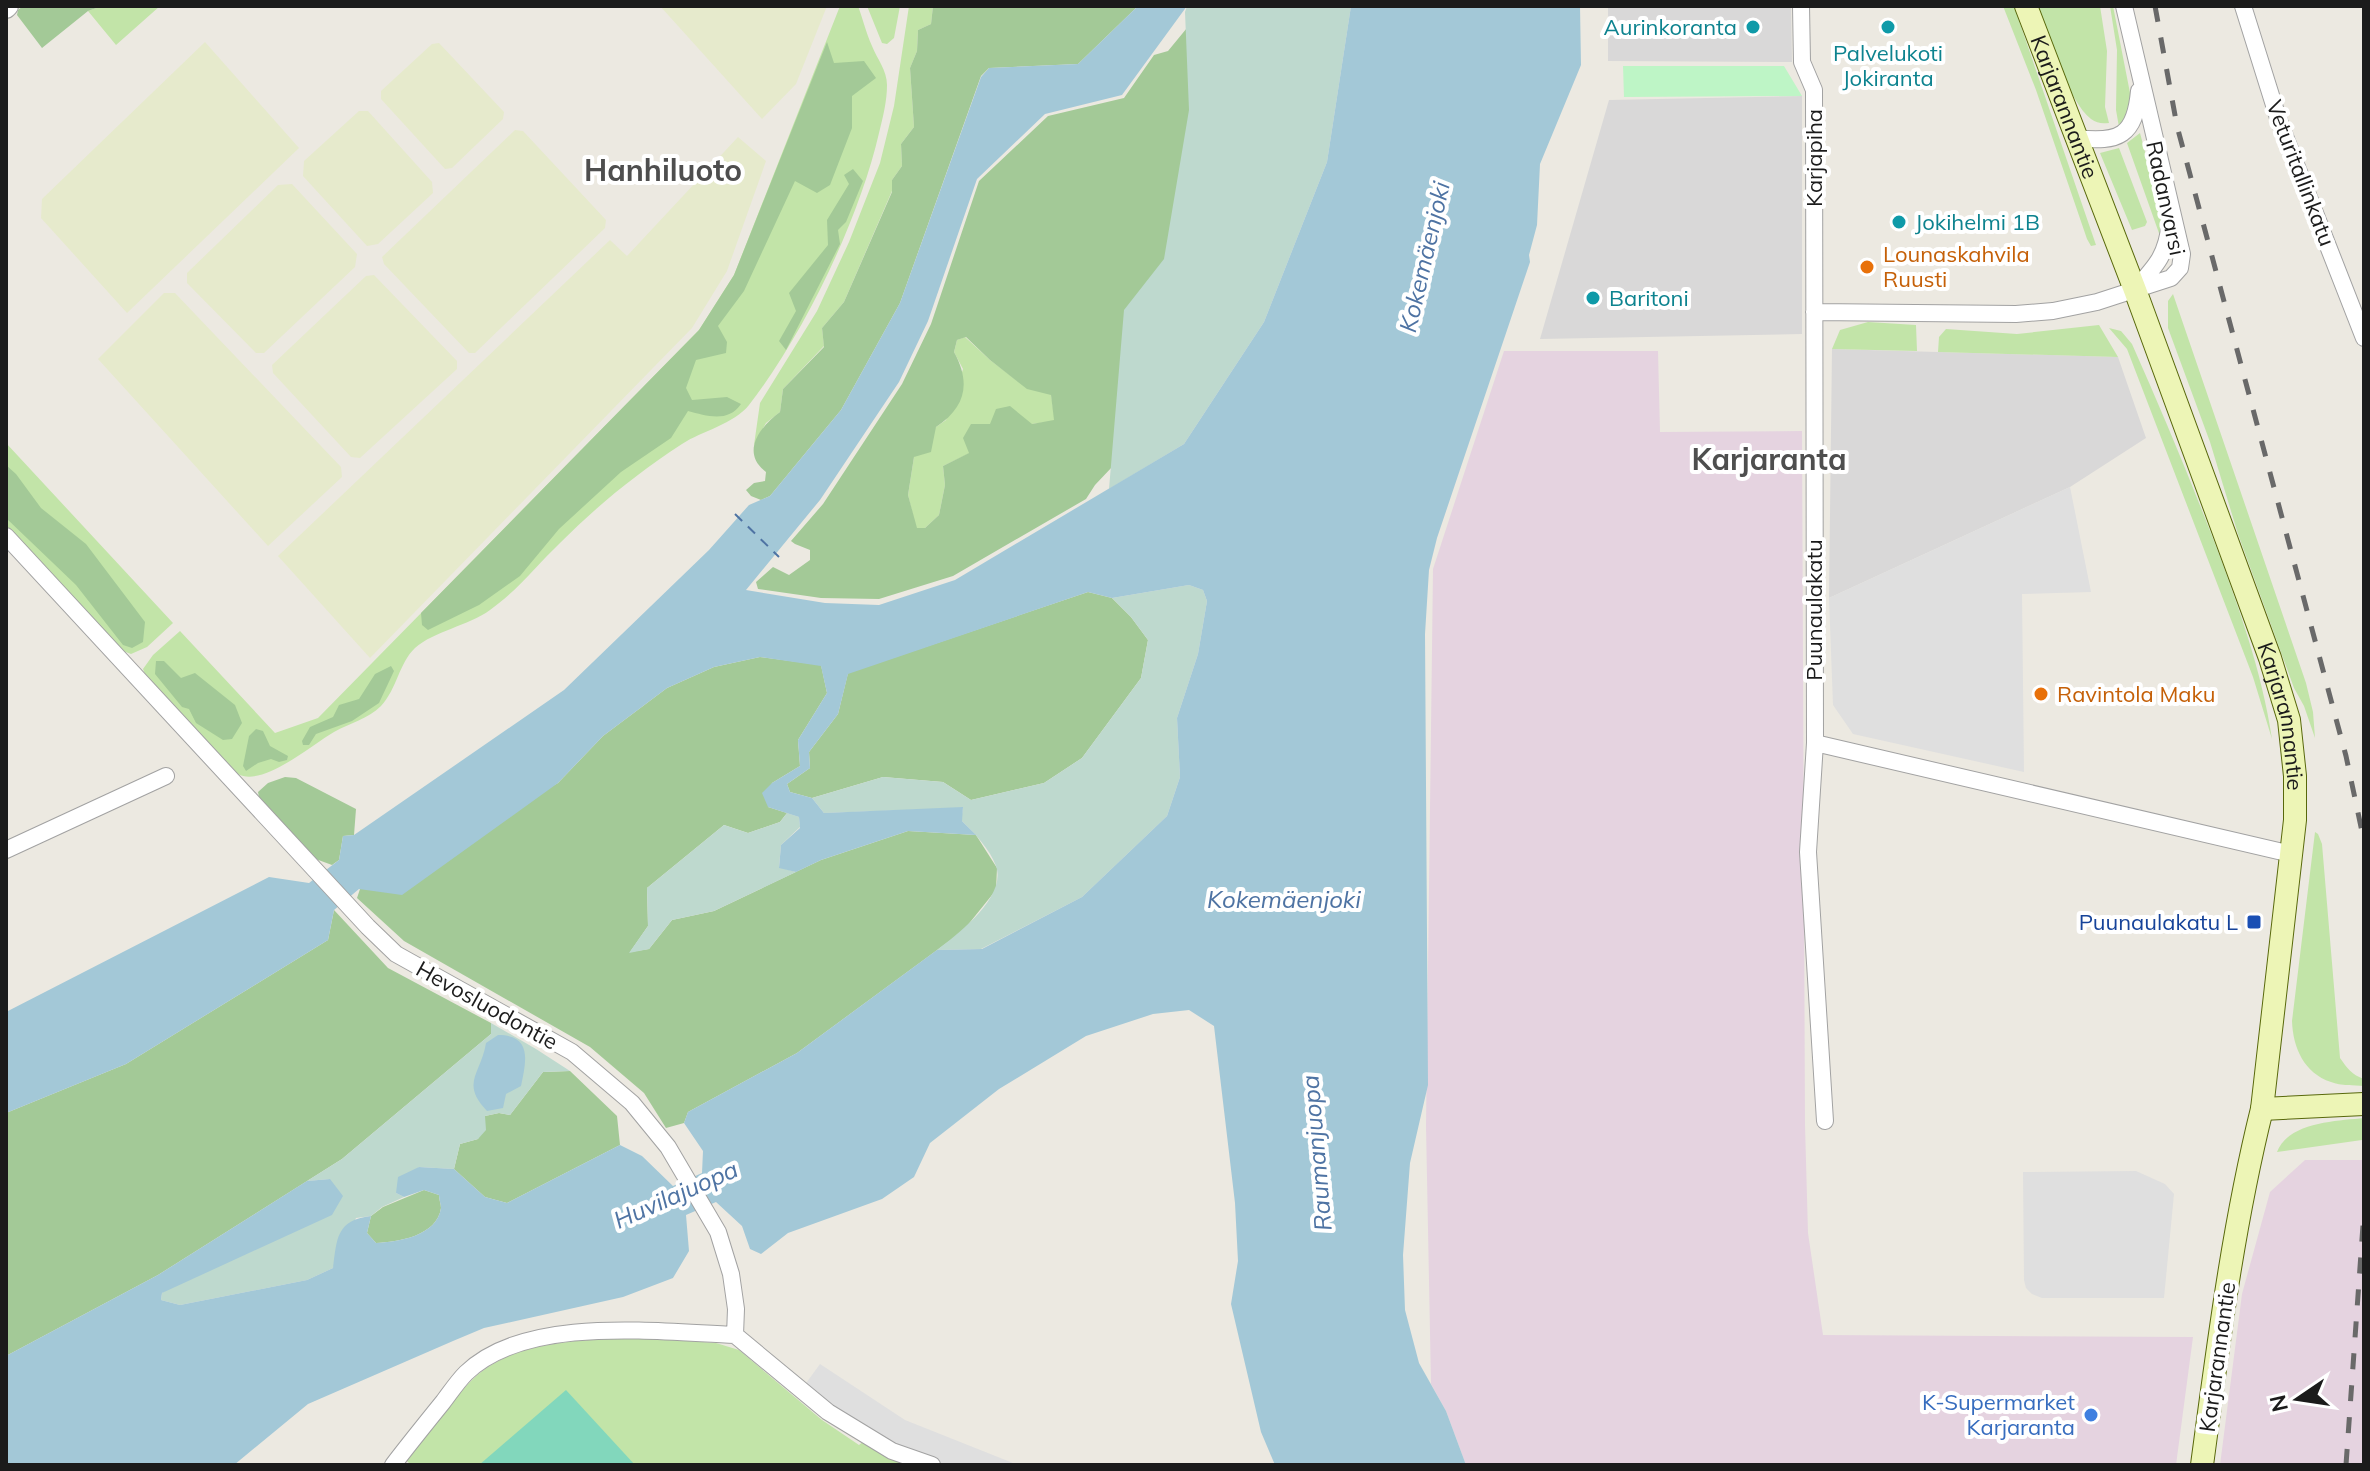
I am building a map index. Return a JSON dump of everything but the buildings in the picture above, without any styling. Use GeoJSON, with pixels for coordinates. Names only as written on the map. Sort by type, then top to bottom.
{"type":"FeatureCollection","features":[{"type":"Feature","properties":{"kind":"main road","name":"Karjarannantie"},"geometry":{"type":"LineString","coordinates":[[2026,6],[2135,290],[2270,658],[2289,720],[2295,776],[2295,820],[2262,1109],[2226,1290],[2202,1465]]}},
{"type":"Feature","properties":{"kind":"main road"},"geometry":{"type":"LineString","coordinates":[[2262,1109],[2364,1104]]}},
{"type":"Feature","properties":{"kind":"street","name":"Karjapiha"},"geometry":{"type":"LineString","coordinates":[[1801,6],[1802,62],[1814,90],[1814,312]]}},
{"type":"Feature","properties":{"kind":"street","name":"Radanvarsi"},"geometry":{"type":"LineString","coordinates":[[2124,6],[2182,254],[2180,268],[2171,278],[2135,290]]}},
{"type":"Feature","properties":{"kind":"street","name":"Veturitallinkatu"},"geometry":{"type":"LineString","coordinates":[[2243,6],[2279,121],[2364,336]]}},
{"type":"Feature","properties":{"kind":"street","name":"Radanvarsi"},"geometry":{"type":"LineString","coordinates":[[2077,138],[2100,140],[2120,137],[2134,121],[2140,78]]}},
{"type":"Feature","properties":{"kind":"street"},"geometry":{"type":"LineString","coordinates":[[1814,312],[2016,314],[2053,311],[2135,290]]}},
{"type":"Feature","properties":{"kind":"street","name":"Puunaulakatu"},"geometry":{"type":"LineString","coordinates":[[1814,312],[1815,743],[1808,852],[1825,1121]]}},
{"type":"Feature","properties":{"kind":"street","name":"Hevosluodontie"},"geometry":{"type":"LineString","coordinates":[[6,536],[396,954],[572,1052],[632,1103],[668,1147],[718,1232],[731,1274],[736,1309],[735,1335]]}},
{"type":"Feature","properties":{"kind":"street"},"geometry":{"type":"LineString","coordinates":[[1815,743],[2291,854]]}},
{"type":"Feature","properties":{"kind":"street"},"geometry":{"type":"LineString","coordinates":[[6,850],[166,776]]}},
{"type":"Feature","properties":{"kind":"street"},"geometry":{"type":"LineString","coordinates":[[393,1465],[466,1373],[490,1355],[517,1344],[570,1332],[611,1330],[735,1335],[828,1412],[892,1451],[932,1465]]}},
{"type":"Feature","properties":{"kind":"shaded area"},"geometry":{"type":"Polygon","coordinates":[[[1608,6],[1791,6],[1792,62],[1608,61],[1608,6]]]}},
{"type":"Feature","properties":{"kind":"shaded area"},"geometry":{"type":"Polygon","coordinates":[[[1802,96],[1802,334],[1540,339],[1609,100],[1802,96]]]}},
{"type":"Feature","properties":{"kind":"shaded area"},"geometry":{"type":"Polygon","coordinates":[[[1832,349],[2118,357],[2146,438],[2070,487],[1829,598],[1832,349]]]}},
{"type":"Feature","properties":{"kind":"shaded area"},"geometry":{"type":"Polygon","coordinates":[[[1504,351],[1658,351],[1660,432],[1802,431],[1805,1125],[1808,1233],[1823,1335],[2193,1337],[2176,1465],[1466,1465],[1446,1411],[1431,1384],[1426,1126],[1433,569],[1504,351]]]}},
{"type":"Feature","properties":{"kind":"shaded area"},"geometry":{"type":"Polygon","coordinates":[[[2070,487],[2091,592],[2022,594],[2024,772],[1853,734],[1833,705],[1829,598],[2070,487]]]}},
{"type":"Feature","properties":{"kind":"shaded area"},"geometry":{"type":"Polygon","coordinates":[[[2305,1160],[2364,1160],[2364,1465],[2220,1465],[2242,1294],[2270,1192],[2305,1160]]]}},
{"type":"Feature","properties":{"kind":"shaded area"},"geometry":{"type":"Polygon","coordinates":[[[2136,1171],[2165,1184],[2174,1194],[2164,1298],[2042,1298],[2032,1294],[2024,1280],[2023,1172],[2136,1171]]]}},
{"type":"Feature","properties":{"kind":"shaded area"},"geometry":{"type":"Polygon","coordinates":[[[820,1364],[905,1420],[1018,1465],[932,1465],[801,1390],[820,1364]]]}},
{"type":"Feature","properties":{"kind":"green space"},"geometry":{"type":"Polygon","coordinates":[[[23,6],[102,6],[88,11],[42,48],[17,15],[23,6]]]}},
{"type":"Feature","properties":{"kind":"green space"},"geometry":{"type":"Polygon","coordinates":[[[102,6],[160,6],[116,45],[88,11],[102,6]]]}},
{"type":"Feature","properties":{"kind":"green space"},"geometry":{"type":"Polygon","coordinates":[[[660,6],[827,6],[796,84],[762,119],[660,6]]]}},
{"type":"Feature","properties":{"kind":"green space"},"geometry":{"type":"Polygon","coordinates":[[[840,6],[858,6],[884,69],[887,91],[882,121],[870,167],[844,239],[790,345],[749,405],[726,422],[682,444],[618,490],[490,610],[415,648],[381,706],[365,718],[334,732],[273,770],[248,777],[238,774],[145,674],[143,669],[153,655],[180,631],[275,733],[318,718],[699,330],[734,275],[840,6]]]}},
{"type":"Feature","properties":{"kind":"green space"},"geometry":{"type":"Polygon","coordinates":[[[867,6],[900,6],[894,38],[887,44],[882,43],[867,6]]]}},
{"type":"Feature","properties":{"kind":"green space"},"geometry":{"type":"Polygon","coordinates":[[[909,6],[933,6],[931,24],[918,30],[917,51],[910,68],[914,127],[901,144],[902,166],[892,180],[892,191],[844,302],[822,328],[824,346],[783,389],[780,412],[766,423],[754,445],[760,403],[817,311],[849,242],[880,163],[894,106],[909,6]]]}},
{"type":"Feature","properties":{"kind":"green space"},"geometry":{"type":"Polygon","coordinates":[[[933,6],[1138,6],[1078,64],[989,68],[981,76],[900,303],[841,410],[770,496],[761,500],[746,490],[754,483],[765,481],[766,472],[754,456],[756,440],[780,412],[783,389],[824,347],[822,328],[844,302],[892,192],[892,180],[902,166],[901,144],[914,127],[910,68],[917,51],[918,30],[931,24],[933,6]]]}},
{"type":"Feature","properties":{"kind":"green space"},"geometry":{"type":"Polygon","coordinates":[[[1187,6],[1351,6],[1327,162],[1264,322],[1184,444],[1109,489],[1124,310],[1164,259],[1189,110],[1187,6]]]}},
{"type":"Feature","properties":{"kind":"green space"},"geometry":{"type":"Polygon","coordinates":[[[2003,6],[2014,6],[2096,245],[2091,246],[2087,239],[2036,90],[2003,6]]]}},
{"type":"Feature","properties":{"kind":"green space"},"geometry":{"type":"Polygon","coordinates":[[[2037,6],[2100,6],[2107,51],[2105,107],[2109,123],[2091,119],[2074,98],[2037,6]]]}},
{"type":"Feature","properties":{"kind":"green space"},"geometry":{"type":"Polygon","coordinates":[[[2110,6],[2113,6],[2131,98],[2126,118],[2119,127],[2116,110],[2117,50],[2110,6]]]}},
{"type":"Feature","properties":{"kind":"green space"},"geometry":{"type":"Polygon","coordinates":[[[1235,14],[1130,448],[1086,499],[953,576],[879,599],[821,598],[758,589],[756,582],[773,567],[789,575],[810,560],[810,550],[791,541],[823,504],[902,384],[931,324],[979,181],[1048,116],[1124,98],[1154,55],[1168,51],[1196,17],[1235,14]],[[966,337],[957,340],[954,352],[963,374],[963,394],[954,411],[936,427],[931,452],[914,457],[908,495],[917,528],[925,528],[939,515],[945,485],[943,466],[969,453],[963,438],[971,424],[990,424],[996,409],[1010,406],[1032,424],[1054,420],[1051,395],[1027,389],[966,337]]]}},
{"type":"Feature","properties":{"kind":"green space"},"geometry":{"type":"Polygon","coordinates":[[[205,42],[299,148],[127,313],[41,218],[42,199],[205,42]]]}},
{"type":"Feature","properties":{"kind":"green space"},"geometry":{"type":"Polygon","coordinates":[[[827,42],[834,63],[864,61],[876,78],[852,96],[852,128],[830,185],[817,193],[795,181],[744,291],[718,326],[727,342],[726,353],[696,360],[686,388],[692,400],[727,397],[741,404],[724,416],[688,411],[671,438],[621,472],[559,529],[520,576],[479,605],[428,630],[422,625],[421,613],[699,330],[734,275],[827,42]]]}},
{"type":"Feature","properties":{"kind":"green space"},"geometry":{"type":"Polygon","coordinates":[[[439,43],[504,112],[503,119],[452,168],[445,169],[381,99],[381,91],[432,44],[439,43]]]}},
{"type":"Feature","properties":{"kind":"green space"},"geometry":{"type":"Polygon","coordinates":[[[1623,66],[1784,66],[1802,96],[1624,97],[1623,66]]]}},
{"type":"Feature","properties":{"kind":"green space"},"geometry":{"type":"Polygon","coordinates":[[[359,111],[368,111],[432,182],[433,193],[378,244],[367,246],[303,176],[304,161],[359,111]]]}},
{"type":"Feature","properties":{"kind":"green space"},"geometry":{"type":"Polygon","coordinates":[[[515,130],[523,131],[606,220],[605,228],[475,353],[469,353],[384,264],[382,257],[515,130]]]}},
{"type":"Feature","properties":{"kind":"green space"},"geometry":{"type":"Polygon","coordinates":[[[2140,133],[2162,216],[2160,236],[2127,143],[2140,133]]]}},
{"type":"Feature","properties":{"kind":"green space"},"geometry":{"type":"Polygon","coordinates":[[[738,137],[766,161],[727,271],[692,328],[370,658],[278,556],[610,240],[627,256],[738,137]]]}},
{"type":"Feature","properties":{"kind":"green space"},"geometry":{"type":"Polygon","coordinates":[[[2119,148],[2147,222],[2145,226],[2132,230],[2100,153],[2119,148]]]}},
{"type":"Feature","properties":{"kind":"green space"},"geometry":{"type":"Polygon","coordinates":[[[853,169],[863,181],[846,222],[838,230],[840,244],[786,350],[779,341],[796,311],[789,293],[828,245],[827,220],[849,184],[844,175],[853,169]]]}},
{"type":"Feature","properties":{"kind":"green space"},"geometry":{"type":"Polygon","coordinates":[[[292,184],[357,254],[355,267],[264,353],[256,353],[187,283],[187,273],[278,185],[292,184]]]}},
{"type":"Feature","properties":{"kind":"green space"},"geometry":{"type":"Polygon","coordinates":[[[374,275],[457,361],[457,369],[360,458],[351,457],[273,373],[272,365],[366,276],[374,275]]]}},
{"type":"Feature","properties":{"kind":"green space"},"geometry":{"type":"Polygon","coordinates":[[[164,293],[175,293],[341,467],[342,477],[268,546],[98,359],[164,293]]]}},
{"type":"Feature","properties":{"kind":"green space"},"geometry":{"type":"Polygon","coordinates":[[[2173,294],[2306,683],[2315,738],[2238,534],[2210,442],[2168,328],[2168,301],[2173,294]]]}},
{"type":"Feature","properties":{"kind":"green space"},"geometry":{"type":"Polygon","coordinates":[[[1868,322],[1916,325],[1917,351],[1832,349],[1840,330],[1868,322]]]}},
{"type":"Feature","properties":{"kind":"green space"},"geometry":{"type":"Polygon","coordinates":[[[2099,325],[2118,357],[1938,352],[1939,337],[1946,329],[2017,334],[2099,325]]]}},
{"type":"Feature","properties":{"kind":"green space"},"geometry":{"type":"Polygon","coordinates":[[[2109,328],[2121,331],[2132,344],[2204,516],[2248,638],[2272,739],[2253,677],[2127,349],[2109,328]]]}},
{"type":"Feature","properties":{"kind":"green space"},"geometry":{"type":"Polygon","coordinates":[[[965,337],[1027,388],[1051,394],[1055,421],[990,424],[970,453],[943,466],[945,485],[939,515],[925,528],[916,528],[908,495],[914,457],[936,427],[946,420],[963,369],[954,352],[957,340],[965,337]]]}},
{"type":"Feature","properties":{"kind":"green space"},"geometry":{"type":"Polygon","coordinates":[[[6,443],[173,623],[147,647],[131,654],[123,651],[6,525],[6,443]]]}},
{"type":"Feature","properties":{"kind":"green space"},"geometry":{"type":"Polygon","coordinates":[[[6,465],[41,508],[86,544],[145,622],[143,642],[132,648],[123,645],[76,585],[6,518],[6,465]]]}},
{"type":"Feature","properties":{"kind":"green space"},"geometry":{"type":"Polygon","coordinates":[[[1189,585],[1203,590],[1207,601],[1198,654],[1177,718],[1180,777],[1167,816],[1082,897],[981,949],[937,950],[988,902],[997,878],[990,853],[961,820],[963,808],[824,813],[812,798],[883,777],[943,782],[971,800],[1044,783],[1082,758],[1141,678],[1148,640],[1112,598],[1189,585]]]}},
{"type":"Feature","properties":{"kind":"green space"},"geometry":{"type":"Polygon","coordinates":[[[1088,592],[1112,598],[1148,640],[1141,678],[1082,758],[1044,783],[971,800],[943,782],[883,777],[812,798],[790,792],[787,784],[810,768],[809,752],[838,714],[848,673],[1088,592]]]}},
{"type":"Feature","properties":{"kind":"green space"},"geometry":{"type":"Polygon","coordinates":[[[760,657],[821,665],[827,693],[798,740],[800,766],[772,783],[768,807],[787,813],[780,822],[748,833],[724,825],[647,888],[648,926],[630,952],[649,949],[672,920],[714,911],[821,860],[908,831],[976,835],[997,868],[996,890],[963,931],[797,1053],[688,1112],[684,1123],[666,1128],[644,1093],[590,1047],[404,941],[357,898],[360,889],[558,783],[603,736],[667,688],[714,667],[760,657]]]}},
{"type":"Feature","properties":{"kind":"green space"},"geometry":{"type":"Polygon","coordinates":[[[156,661],[164,661],[181,678],[195,673],[235,705],[242,723],[232,739],[223,740],[196,723],[189,709],[182,707],[155,674],[156,661]]]}},
{"type":"Feature","properties":{"kind":"green space"},"geometry":{"type":"Polygon","coordinates":[[[391,666],[394,671],[379,703],[352,721],[316,734],[309,745],[303,745],[310,727],[333,717],[339,705],[359,699],[375,674],[391,666]]]}},
{"type":"Feature","properties":{"kind":"green space"},"geometry":{"type":"Polygon","coordinates":[[[256,729],[263,731],[270,746],[288,756],[287,760],[279,762],[271,759],[246,771],[243,766],[249,736],[256,729]]]}},
{"type":"Feature","properties":{"kind":"green space"},"geometry":{"type":"Polygon","coordinates":[[[285,777],[296,778],[356,809],[354,835],[343,836],[339,860],[332,865],[313,858],[259,797],[258,792],[268,783],[285,777]]]}},
{"type":"Feature","properties":{"kind":"green space"},"geometry":{"type":"Polygon","coordinates":[[[787,813],[799,817],[800,827],[781,845],[779,867],[796,872],[714,911],[672,920],[649,949],[629,953],[648,926],[647,888],[724,825],[748,833],[780,822],[787,813]]]}},
{"type":"Feature","properties":{"kind":"green space"},"geometry":{"type":"Polygon","coordinates":[[[2315,832],[2322,844],[2340,1058],[2350,1071],[2364,1079],[2364,1086],[2335,1083],[2314,1072],[2302,1058],[2293,1031],[2315,832]]]}},
{"type":"Feature","properties":{"kind":"green space"},"geometry":{"type":"Polygon","coordinates":[[[334,910],[388,968],[491,1023],[491,1034],[342,1159],[158,1275],[6,1356],[6,1113],[126,1064],[328,940],[334,910]]]}},
{"type":"Feature","properties":{"kind":"green space"},"geometry":{"type":"Polygon","coordinates":[[[491,1023],[570,1071],[543,1072],[510,1115],[499,1113],[485,1116],[486,1130],[478,1139],[460,1144],[454,1169],[419,1167],[396,1193],[404,1197],[371,1216],[356,1218],[333,1268],[307,1280],[180,1305],[161,1300],[162,1293],[330,1179],[307,1181],[342,1159],[491,1034],[491,1023]]]}},
{"type":"Feature","properties":{"kind":"green space"},"geometry":{"type":"Polygon","coordinates":[[[570,1071],[617,1116],[620,1145],[507,1203],[485,1197],[454,1169],[460,1144],[478,1139],[485,1116],[499,1113],[510,1115],[543,1072],[570,1071]]]}},
{"type":"Feature","properties":{"kind":"green space"},"geometry":{"type":"Polygon","coordinates":[[[2364,1118],[2362,1140],[2277,1152],[2291,1134],[2302,1129],[2364,1118]]]}},
{"type":"Feature","properties":{"kind":"green space"},"geometry":{"type":"Polygon","coordinates":[[[424,1190],[439,1195],[441,1208],[432,1225],[415,1236],[376,1243],[367,1233],[371,1216],[383,1207],[424,1190]]]}},
{"type":"Feature","properties":{"kind":"green space"},"geometry":{"type":"Polygon","coordinates":[[[632,1337],[716,1343],[739,1350],[822,1420],[859,1445],[869,1437],[932,1465],[411,1465],[406,1460],[469,1383],[504,1358],[545,1345],[632,1337]]]}},
{"type":"Feature","properties":{"kind":"green space"},"geometry":{"type":"Polygon","coordinates":[[[566,1390],[635,1465],[479,1465],[566,1390]]]}},
{"type":"Feature","properties":{"kind":"water","name":"Kokemäenjoki"},"geometry":{"type":"Polygon","coordinates":[[[1138,6],[1187,6],[1122,95],[1045,114],[977,179],[928,321],[899,382],[820,500],[746,590],[825,603],[879,605],[955,580],[1184,444],[1264,322],[1327,162],[1351,6],[1580,6],[1581,65],[1540,164],[1537,225],[1530,262],[1429,570],[1425,634],[1428,1085],[1410,1163],[1403,1255],[1405,1310],[1419,1363],[1446,1411],[1466,1465],[1275,1465],[1261,1432],[1231,1304],[1238,1261],[1235,1203],[1214,1026],[1189,1010],[1153,1014],[1086,1036],[999,1089],[930,1143],[914,1177],[882,1199],[788,1233],[761,1254],[750,1249],[742,1226],[716,1202],[686,1215],[689,1251],[673,1278],[623,1297],[484,1328],[453,1341],[308,1404],[234,1465],[6,1465],[6,1356],[158,1275],[307,1181],[330,1179],[343,1196],[332,1215],[162,1293],[161,1300],[180,1305],[307,1280],[333,1268],[340,1233],[359,1218],[371,1216],[367,1233],[376,1243],[415,1236],[432,1225],[441,1208],[439,1195],[424,1190],[404,1197],[396,1193],[398,1177],[419,1167],[454,1169],[485,1197],[507,1203],[620,1145],[642,1156],[673,1186],[702,1173],[703,1151],[684,1123],[688,1112],[797,1053],[937,950],[982,949],[1082,897],[1167,816],[1180,777],[1177,718],[1198,654],[1207,601],[1203,590],[1189,585],[1112,598],[1088,592],[848,674],[838,714],[809,752],[810,768],[787,784],[790,792],[812,798],[824,813],[963,807],[962,821],[976,835],[908,831],[821,860],[796,872],[779,868],[781,845],[800,828],[799,817],[768,807],[762,793],[800,766],[798,740],[827,693],[821,666],[760,657],[714,667],[667,688],[603,736],[558,783],[402,895],[359,889],[334,910],[328,940],[126,1064],[6,1113],[6,1012],[269,877],[309,883],[339,860],[343,836],[354,835],[564,690],[709,550],[749,505],[770,496],[841,410],[900,303],[981,77],[989,68],[1078,64],[1138,6]]]}},
{"type":"Feature","properties":{"kind":"water"},"geometry":{"type":"Polygon","coordinates":[[[498,1035],[509,1036],[522,1045],[524,1068],[521,1086],[506,1094],[503,1108],[487,1111],[475,1093],[474,1078],[486,1043],[498,1035]]]}},
{"type":"Feature","properties":{"kind":"ferry route"},"geometry":{"type":"LineString","coordinates":[[735,514],[779,557]]}},
{"type":"Feature","properties":{"kind":"railway"},"geometry":{"type":"LineString","coordinates":[[2155,6],[2177,126],[2346,756],[2364,841]]}},
{"type":"Feature","properties":{"kind":"railway"},"geometry":{"type":"LineString","coordinates":[[2346,1465],[2364,1211]]}},
{"type":"Feature","properties":{"kind":"place","name":"Aurinkoranta"},"geometry":{"type":"Point","coordinates":[1753,27]}},
{"type":"Feature","properties":{"kind":"place","name":"Palvelukoti Jokiranta"},"geometry":{"type":"Point","coordinates":[1888,27]}},
{"type":"Feature","properties":{"kind":"place","name":"Jokihelmi 1B"},"geometry":{"type":"Point","coordinates":[1899,222]}},
{"type":"Feature","properties":{"kind":"place","name":"Lounaskahvila Ruusti"},"geometry":{"type":"Point","coordinates":[1867,267]}},
{"type":"Feature","properties":{"kind":"place","name":"Baritoni"},"geometry":{"type":"Point","coordinates":[1593,298]}},
{"type":"Feature","properties":{"kind":"place","name":"Ravintola Maku"},"geometry":{"type":"Point","coordinates":[2041,694]}},
{"type":"Feature","properties":{"kind":"place","name":"Puunaulakatu L"},"geometry":{"type":"Point","coordinates":[2254,922]}},
{"type":"Feature","properties":{"kind":"place","name":"K-Supermarket Karjaranta"},"geometry":{"type":"Point","coordinates":[2091,1415]}},
{"type":"Feature","properties":{"kind":"district","name":"Hanhiluoto"},"geometry":{"type":"Point","coordinates":[663,171]}},
{"type":"Feature","properties":{"kind":"district","name":"Karjaranta"},"geometry":{"type":"Point","coordinates":[1769,460]}},
{"type":"Feature","properties":{"kind":"water label","name":"Raumanjuopa"},"geometry":{"type":"Point","coordinates":[1317,1153]}},
{"type":"Feature","properties":{"kind":"water label","name":"Huvilajuopa"},"geometry":{"type":"Point","coordinates":[676,1195]}}]}
